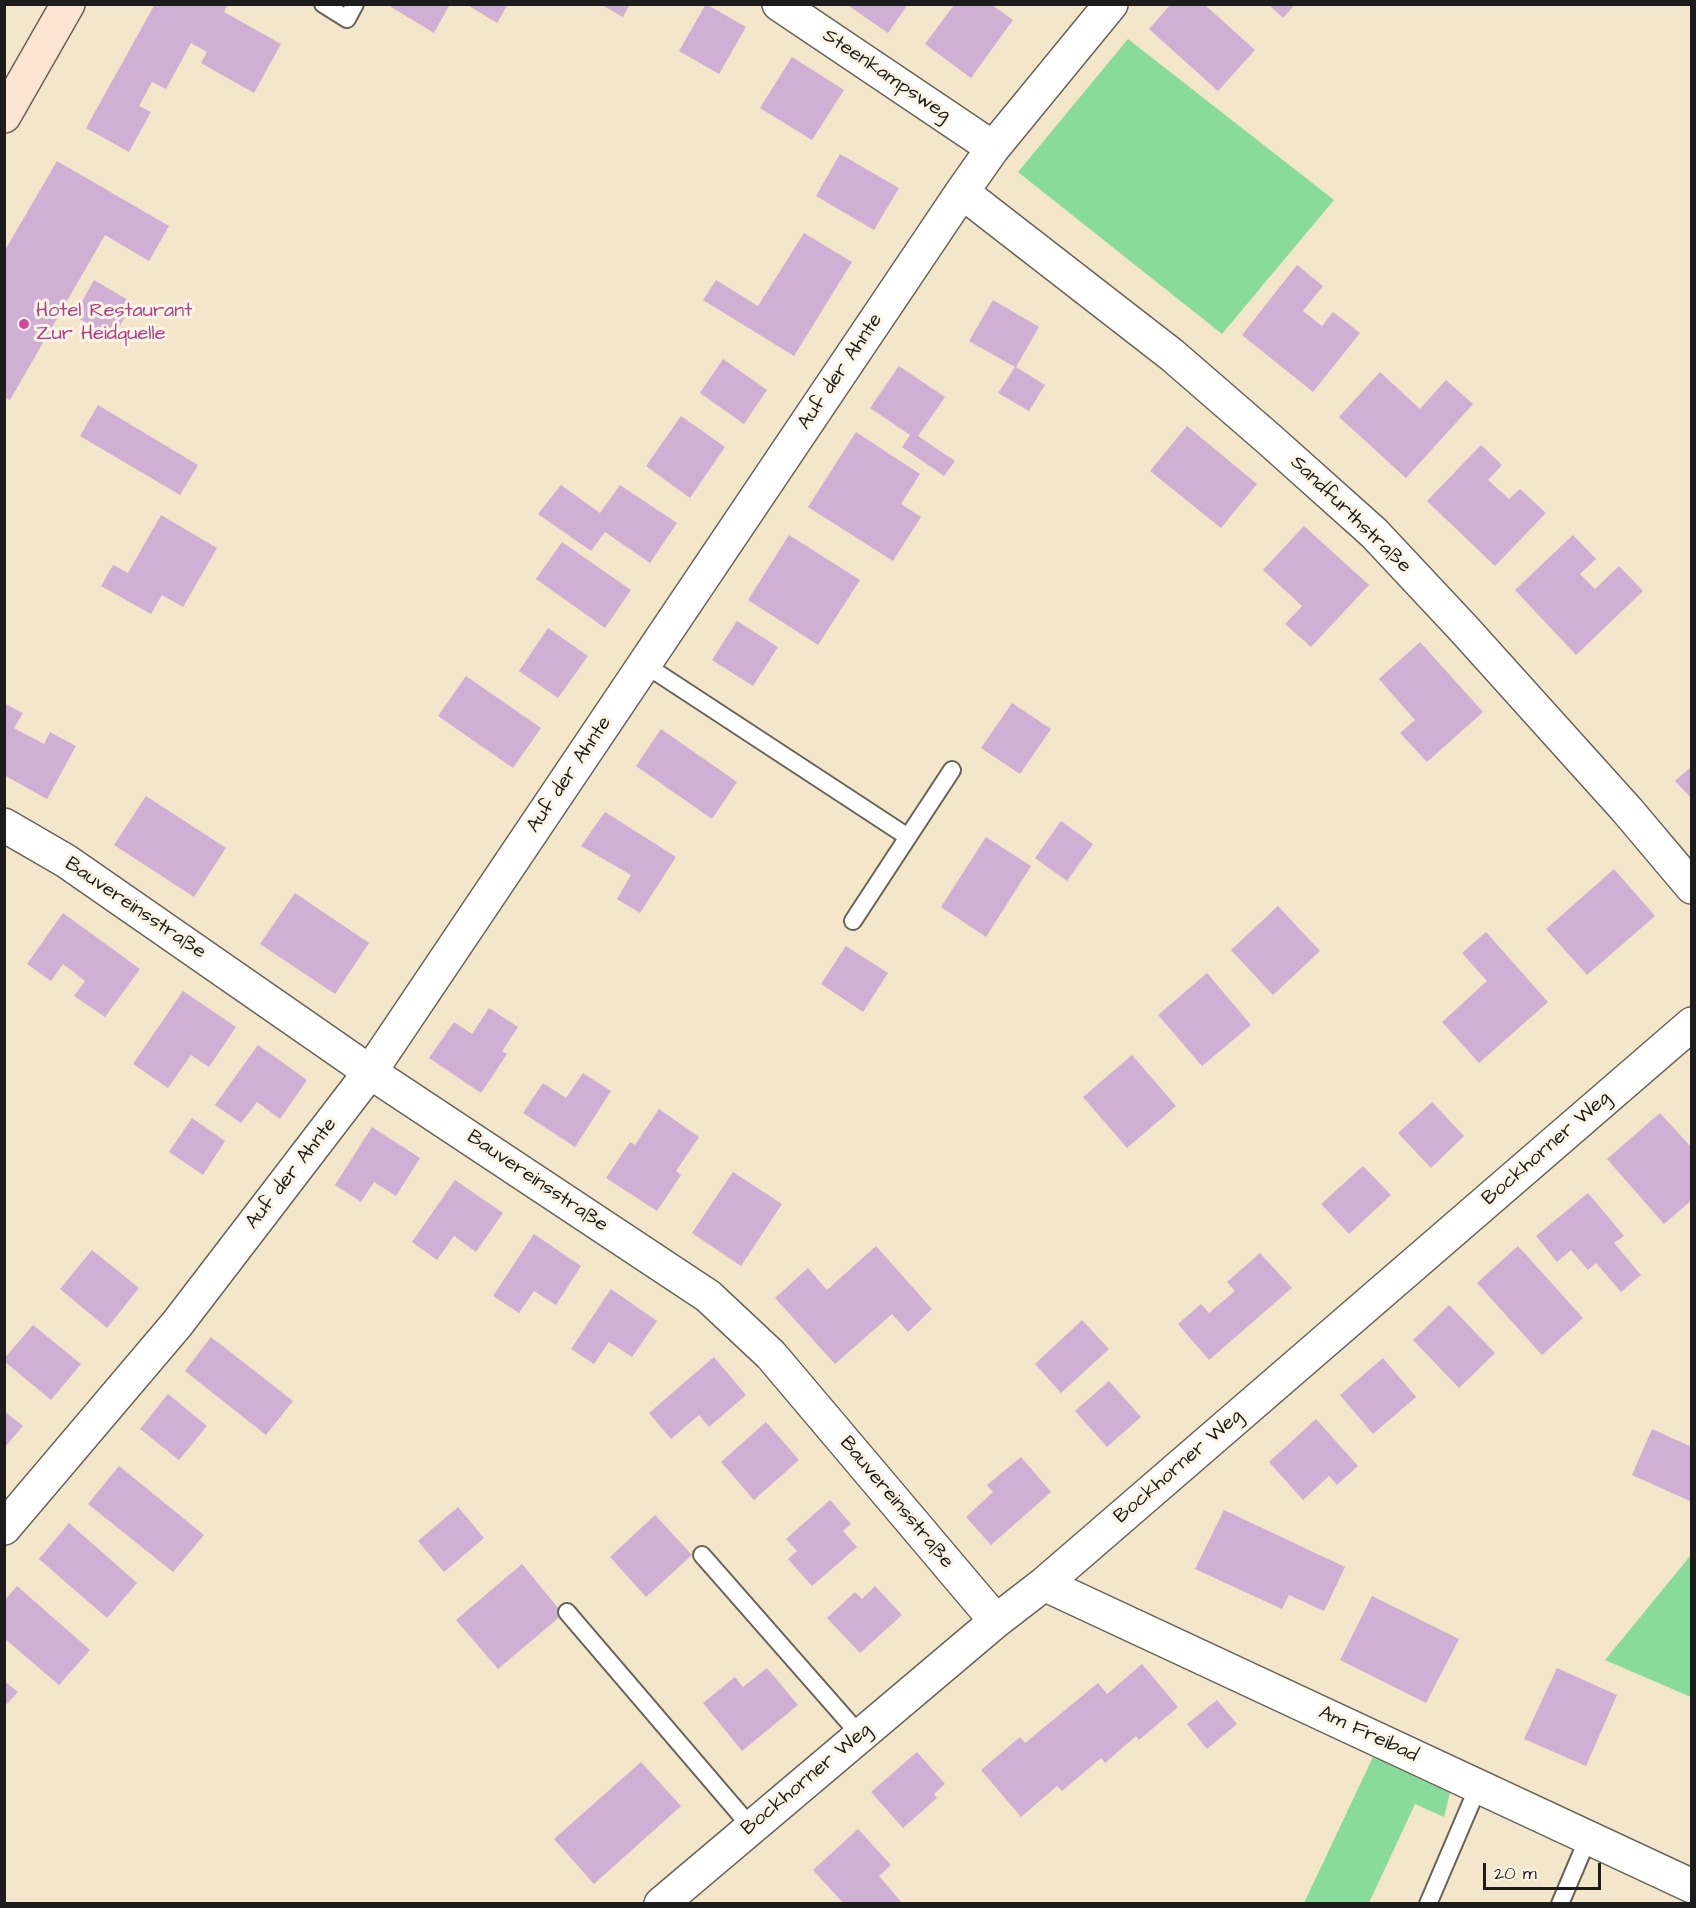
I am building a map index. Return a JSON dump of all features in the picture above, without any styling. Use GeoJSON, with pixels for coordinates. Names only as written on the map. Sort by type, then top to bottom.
{"type":"FeatureCollection","features":[{"type":"Feature","properties":{"kind":"main road"},"geometry":{"type":"LineString","coordinates":[[9,97],[68,4]]}},
{"type":"Feature","properties":{"kind":"street","name":"Steenkampsweg"},"geometry":{"type":"LineString","coordinates":[[779,4],[993,148]]}},
{"type":"Feature","properties":{"kind":"street","name":"Auf der Ahnte"},"geometry":{"type":"LineString","coordinates":[[4,1528],[177,1324],[370,1072],[962,192],[993,148],[1111,4]]}},
{"type":"Feature","properties":{"kind":"street","name":"Sandfurthstraße"},"geometry":{"type":"LineString","coordinates":[[962,192],[1172,355],[1374,533],[1464,628],[1627,810],[1692,887]]}},
{"type":"Feature","properties":{"kind":"street","name":"Bauvereinsstraße"},"geometry":{"type":"LineString","coordinates":[[4,825],[66,861],[370,1072],[708,1296],[771,1354],[996,1622]]}},
{"type":"Feature","properties":{"kind":"street","name":"Bockhorner Weg"},"geometry":{"type":"LineString","coordinates":[[661,1904],[860,1735],[1044,1584],[1692,1024]]}},
{"type":"Feature","properties":{"kind":"street","name":"Am Freibad"},"geometry":{"type":"LineString","coordinates":[[1044,1584],[1692,1886]]}},
{"type":"Feature","properties":{"kind":"lane"},"geometry":{"type":"LineString","coordinates":[[323,4],[347,19],[356,4]]}},
{"type":"Feature","properties":{"kind":"lane"},"geometry":{"type":"LineString","coordinates":[[644,664],[908,837]]}},
{"type":"Feature","properties":{"kind":"lane"},"geometry":{"type":"LineString","coordinates":[[853,921],[952,770]]}},
{"type":"Feature","properties":{"kind":"lane"},"geometry":{"type":"LineString","coordinates":[[702,1555],[860,1735]]}},
{"type":"Feature","properties":{"kind":"lane"},"geometry":{"type":"LineString","coordinates":[[567,1612],[751,1827]]}},
{"type":"Feature","properties":{"kind":"lane"},"geometry":{"type":"LineString","coordinates":[[1428,1904],[1478,1787]]}},
{"type":"Feature","properties":{"kind":"lane"},"geometry":{"type":"LineString","coordinates":[[1560,1904],[1588,1838]]}},
{"type":"Feature","properties":{"kind":"green space"},"geometry":{"type":"Polygon","coordinates":[[[1128,39],[1334,200],[1222,334],[1018,172],[1128,39]]]}},
{"type":"Feature","properties":{"kind":"green space"},"geometry":{"type":"Polygon","coordinates":[[[1691,1555],[1691,1697],[1605,1660],[1691,1555]]]}},
{"type":"Feature","properties":{"kind":"green space"},"geometry":{"type":"Polygon","coordinates":[[[1373,1757],[1450,1793],[1444,1817],[1415,1804],[1369,1903],[1304,1903],[1373,1757]]]}},
{"type":"Feature","properties":{"kind":"building"},"geometry":{"type":"Polygon","coordinates":[[[155,4],[228,4],[224,12],[281,44],[254,93],[201,63],[207,52],[191,43],[166,89],[152,82],[139,106],[151,112],[129,152],[86,128],[155,4]]]}},
{"type":"Feature","properties":{"kind":"building"},"geometry":{"type":"Polygon","coordinates":[[[392,4],[450,4],[434,33],[391,7],[392,4]]]}},
{"type":"Feature","properties":{"kind":"building"},"geometry":{"type":"Polygon","coordinates":[[[466,4],[508,4],[497,23],[466,4]]]}},
{"type":"Feature","properties":{"kind":"building"},"geometry":{"type":"Polygon","coordinates":[[[600,4],[630,4],[623,17],[600,4]]]}},
{"type":"Feature","properties":{"kind":"building"},"geometry":{"type":"Polygon","coordinates":[[[706,4],[746,27],[719,74],[679,51],[706,4]]]}},
{"type":"Feature","properties":{"kind":"building"},"geometry":{"type":"Polygon","coordinates":[[[846,4],[908,4],[888,33],[846,4]]]}},
{"type":"Feature","properties":{"kind":"building"},"geometry":{"type":"Polygon","coordinates":[[[1171,4],[1204,4],[1255,50],[1218,91],[1149,29],[1171,4]]]}},
{"type":"Feature","properties":{"kind":"building"},"geometry":{"type":"Polygon","coordinates":[[[1268,4],[1295,4],[1283,18],[1268,4]]]}},
{"type":"Feature","properties":{"kind":"building"},"geometry":{"type":"Polygon","coordinates":[[[954,5],[992,5],[1013,20],[971,78],[925,44],[954,5]]]}},
{"type":"Feature","properties":{"kind":"building"},"geometry":{"type":"Polygon","coordinates":[[[792,57],[844,90],[812,140],[760,108],[792,57]]]}},
{"type":"Feature","properties":{"kind":"building"},"geometry":{"type":"Polygon","coordinates":[[[840,154],[899,188],[874,230],[816,196],[840,154]]]}},
{"type":"Feature","properties":{"kind":"building"},"geometry":{"type":"Polygon","coordinates":[[[57,161],[169,226],[149,261],[105,235],[10,400],[4,397],[4,252],[57,161]]]}},
{"type":"Feature","properties":{"kind":"building"},"geometry":{"type":"Polygon","coordinates":[[[804,233],[852,262],[794,356],[703,300],[716,280],[758,306],[804,233]]]}},
{"type":"Feature","properties":{"kind":"building"},"geometry":{"type":"Polygon","coordinates":[[[1297,265],[1323,286],[1303,311],[1322,326],[1333,312],[1360,333],[1313,392],[1242,335],[1297,265]]]}},
{"type":"Feature","properties":{"kind":"building"},"geometry":{"type":"Polygon","coordinates":[[[94,280],[133,303],[113,338],[74,316],[94,280]]]}},
{"type":"Feature","properties":{"kind":"building"},"geometry":{"type":"Polygon","coordinates":[[[993,300],[1039,327],[1016,367],[1045,385],[1029,411],[998,393],[1015,367],[969,341],[993,300]]]}},
{"type":"Feature","properties":{"kind":"building"},"geometry":{"type":"Polygon","coordinates":[[[723,359],[767,390],[744,424],[700,393],[723,359]]]}},
{"type":"Feature","properties":{"kind":"building"},"geometry":{"type":"Polygon","coordinates":[[[899,366],[945,397],[918,436],[955,461],[944,476],[902,447],[910,435],[870,408],[899,366]]]}},
{"type":"Feature","properties":{"kind":"building"},"geometry":{"type":"Polygon","coordinates":[[[1380,372],[1420,409],[1446,380],[1473,404],[1406,478],[1339,417],[1380,372]]]}},
{"type":"Feature","properties":{"kind":"building"},"geometry":{"type":"Polygon","coordinates":[[[98,405],[198,465],[180,495],[80,436],[98,405]]]}},
{"type":"Feature","properties":{"kind":"building"},"geometry":{"type":"Polygon","coordinates":[[[681,416],[725,447],[690,498],[646,466],[681,416]]]}},
{"type":"Feature","properties":{"kind":"building"},"geometry":{"type":"Polygon","coordinates":[[[1187,426],[1257,484],[1221,528],[1150,471],[1187,426]]]}},
{"type":"Feature","properties":{"kind":"building"},"geometry":{"type":"Polygon","coordinates":[[[856,432],[920,474],[901,504],[921,517],[893,561],[808,507],[856,432]]]}},
{"type":"Feature","properties":{"kind":"building"},"geometry":{"type":"Polygon","coordinates":[[[1481,445],[1502,465],[1488,480],[1509,499],[1520,489],[1546,513],[1495,566],[1427,501],[1481,445]]]}},
{"type":"Feature","properties":{"kind":"building"},"geometry":{"type":"Polygon","coordinates":[[[561,485],[600,513],[620,485],[677,523],[650,563],[605,532],[591,551],[538,514],[561,485]]]}},
{"type":"Feature","properties":{"kind":"building"},"geometry":{"type":"Polygon","coordinates":[[[161,515],[217,548],[183,607],[162,595],[151,614],[101,586],[113,565],[128,573],[161,515]]]}},
{"type":"Feature","properties":{"kind":"building"},"geometry":{"type":"Polygon","coordinates":[[[1304,526],[1369,585],[1311,647],[1285,624],[1302,606],[1263,570],[1304,526]]]}},
{"type":"Feature","properties":{"kind":"building"},"geometry":{"type":"Polygon","coordinates":[[[789,535],[860,580],[818,645],[748,600],[789,535]]]}},
{"type":"Feature","properties":{"kind":"building"},"geometry":{"type":"Polygon","coordinates":[[[1573,535],[1596,559],[1580,574],[1595,589],[1619,566],[1643,591],[1576,655],[1515,590],[1573,535]]]}},
{"type":"Feature","properties":{"kind":"building"},"geometry":{"type":"Polygon","coordinates":[[[562,542],[631,590],[605,628],[536,579],[562,542]]]}},
{"type":"Feature","properties":{"kind":"building"},"geometry":{"type":"Polygon","coordinates":[[[737,621],[778,647],[753,686],[712,660],[737,621]]]}},
{"type":"Feature","properties":{"kind":"building"},"geometry":{"type":"Polygon","coordinates":[[[548,628],[588,656],[558,698],[519,671],[548,628]]]}},
{"type":"Feature","properties":{"kind":"building"},"geometry":{"type":"Polygon","coordinates":[[[1420,642],[1483,712],[1427,762],[1400,733],[1415,720],[1379,679],[1420,642]]]}},
{"type":"Feature","properties":{"kind":"building"},"geometry":{"type":"Polygon","coordinates":[[[466,676],[541,728],[513,768],[438,716],[466,676]]]}},
{"type":"Feature","properties":{"kind":"building"},"geometry":{"type":"Polygon","coordinates":[[[4,703],[23,713],[14,728],[44,744],[50,732],[76,746],[47,799],[4,775],[4,703]]]}},
{"type":"Feature","properties":{"kind":"building"},"geometry":{"type":"Polygon","coordinates":[[[1012,703],[1051,729],[1020,774],[981,748],[1012,703]]]}},
{"type":"Feature","properties":{"kind":"building"},"geometry":{"type":"Polygon","coordinates":[[[661,729],[737,782],[712,819],[636,766],[661,729]]]}},
{"type":"Feature","properties":{"kind":"building"},"geometry":{"type":"Polygon","coordinates":[[[1692,766],[1692,799],[1675,781],[1692,766]]]}},
{"type":"Feature","properties":{"kind":"building"},"geometry":{"type":"Polygon","coordinates":[[[146,796],[226,848],[194,897],[114,845],[146,796]]]}},
{"type":"Feature","properties":{"kind":"building"},"geometry":{"type":"Polygon","coordinates":[[[605,812],[676,857],[640,913],[617,899],[631,875],[581,846],[605,812]]]}},
{"type":"Feature","properties":{"kind":"building"},"geometry":{"type":"Polygon","coordinates":[[[1061,821],[1093,844],[1067,881],[1035,858],[1061,821]]]}},
{"type":"Feature","properties":{"kind":"building"},"geometry":{"type":"Polygon","coordinates":[[[986,837],[1031,866],[986,937],[941,907],[986,837]]]}},
{"type":"Feature","properties":{"kind":"building"},"geometry":{"type":"Polygon","coordinates":[[[1614,869],[1655,916],[1587,975],[1546,929],[1614,869]]]}},
{"type":"Feature","properties":{"kind":"building"},"geometry":{"type":"Polygon","coordinates":[[[295,893],[369,943],[335,994],[260,944],[295,893]]]}},
{"type":"Feature","properties":{"kind":"building"},"geometry":{"type":"Polygon","coordinates":[[[1278,906],[1320,951],[1273,995],[1231,950],[1278,906]]]}},
{"type":"Feature","properties":{"kind":"building"},"geometry":{"type":"Polygon","coordinates":[[[63,913],[140,969],[105,1017],[74,996],[85,981],[63,964],[51,981],[27,964],[63,913]]]}},
{"type":"Feature","properties":{"kind":"building"},"geometry":{"type":"Polygon","coordinates":[[[1486,932],[1548,1002],[1479,1063],[1442,1022],[1487,981],[1462,953],[1486,932]]]}},
{"type":"Feature","properties":{"kind":"building"},"geometry":{"type":"Polygon","coordinates":[[[846,946],[888,973],[863,1012],[821,984],[846,946]]]}},
{"type":"Feature","properties":{"kind":"building"},"geometry":{"type":"Polygon","coordinates":[[[1207,973],[1251,1025],[1202,1066],[1158,1015],[1207,973]]]}},
{"type":"Feature","properties":{"kind":"building"},"geometry":{"type":"Polygon","coordinates":[[[183,991],[236,1027],[209,1067],[191,1055],[168,1088],[133,1064],[183,991]]]}},
{"type":"Feature","properties":{"kind":"building"},"geometry":{"type":"Polygon","coordinates":[[[489,1008],[518,1027],[502,1051],[507,1054],[481,1093],[429,1058],[454,1022],[472,1034],[489,1008]]]}},
{"type":"Feature","properties":{"kind":"building"},"geometry":{"type":"Polygon","coordinates":[[[258,1045],[307,1080],[280,1119],[257,1102],[241,1123],[215,1105],[258,1045]]]}},
{"type":"Feature","properties":{"kind":"building"},"geometry":{"type":"Polygon","coordinates":[[[1132,1055],[1176,1106],[1127,1148],[1083,1097],[1132,1055]]]}},
{"type":"Feature","properties":{"kind":"building"},"geometry":{"type":"Polygon","coordinates":[[[583,1073],[611,1091],[575,1147],[523,1113],[543,1083],[566,1098],[583,1073]]]}},
{"type":"Feature","properties":{"kind":"building"},"geometry":{"type":"Polygon","coordinates":[[[1432,1102],[1464,1136],[1431,1168],[1398,1133],[1432,1102]]]}},
{"type":"Feature","properties":{"kind":"building"},"geometry":{"type":"Polygon","coordinates":[[[659,1109],[699,1137],[676,1171],[681,1175],[657,1211],[606,1178],[630,1142],[635,1145],[659,1109]]]}},
{"type":"Feature","properties":{"kind":"building"},"geometry":{"type":"Polygon","coordinates":[[[1660,1113],[1692,1148],[1692,1200],[1664,1224],[1607,1159],[1660,1113]]]}},
{"type":"Feature","properties":{"kind":"building"},"geometry":{"type":"Polygon","coordinates":[[[192,1118],[225,1141],[203,1175],[169,1152],[192,1118]]]}},
{"type":"Feature","properties":{"kind":"building"},"geometry":{"type":"Polygon","coordinates":[[[372,1127],[420,1158],[396,1196],[374,1182],[361,1202],[335,1185],[372,1127]]]}},
{"type":"Feature","properties":{"kind":"building"},"geometry":{"type":"Polygon","coordinates":[[[1363,1166],[1391,1195],[1349,1234],[1321,1204],[1363,1166]]]}},
{"type":"Feature","properties":{"kind":"building"},"geometry":{"type":"Polygon","coordinates":[[[733,1172],[782,1204],[741,1266],[692,1233],[733,1172]]]}},
{"type":"Feature","properties":{"kind":"building"},"geometry":{"type":"Polygon","coordinates":[[[455,1180],[503,1213],[476,1252],[454,1236],[437,1260],[412,1242],[455,1180]]]}},
{"type":"Feature","properties":{"kind":"building"},"geometry":{"type":"Polygon","coordinates":[[[1588,1193],[1624,1236],[1614,1243],[1641,1275],[1621,1292],[1596,1263],[1588,1270],[1571,1250],[1557,1262],[1536,1236],[1588,1193]]]}},
{"type":"Feature","properties":{"kind":"building"},"geometry":{"type":"Polygon","coordinates":[[[534,1234],[581,1266],[556,1305],[534,1291],[519,1313],[493,1296],[534,1234]]]}},
{"type":"Feature","properties":{"kind":"building"},"geometry":{"type":"Polygon","coordinates":[[[876,1246],[932,1309],[908,1332],[892,1314],[835,1364],[775,1298],[808,1268],[827,1290],[876,1246]]]}},
{"type":"Feature","properties":{"kind":"building"},"geometry":{"type":"Polygon","coordinates":[[[1518,1246],[1583,1318],[1542,1355],[1477,1283],[1518,1246]]]}},
{"type":"Feature","properties":{"kind":"building"},"geometry":{"type":"Polygon","coordinates":[[[92,1250],[139,1288],[107,1328],[60,1289],[92,1250]]]}},
{"type":"Feature","properties":{"kind":"building"},"geometry":{"type":"Polygon","coordinates":[[[1260,1253],[1292,1288],[1209,1360],[1178,1324],[1201,1304],[1209,1313],[1235,1291],[1227,1282],[1260,1253]]]}},
{"type":"Feature","properties":{"kind":"building"},"geometry":{"type":"Polygon","coordinates":[[[611,1289],[657,1321],[632,1357],[609,1342],[594,1364],[571,1349],[611,1289]]]}},
{"type":"Feature","properties":{"kind":"building"},"geometry":{"type":"Polygon","coordinates":[[[1449,1305],[1495,1353],[1459,1388],[1413,1340],[1449,1305]]]}},
{"type":"Feature","properties":{"kind":"building"},"geometry":{"type":"Polygon","coordinates":[[[1082,1320],[1109,1349],[1061,1393],[1035,1364],[1082,1320]]]}},
{"type":"Feature","properties":{"kind":"building"},"geometry":{"type":"Polygon","coordinates":[[[33,1325],[81,1364],[51,1400],[4,1361],[33,1325]]]}},
{"type":"Feature","properties":{"kind":"building"},"geometry":{"type":"Polygon","coordinates":[[[211,1337],[293,1401],[266,1435],[185,1371],[211,1337]]]}},
{"type":"Feature","properties":{"kind":"building"},"geometry":{"type":"Polygon","coordinates":[[[714,1357],[746,1395],[709,1427],[699,1415],[671,1439],[649,1413],[714,1357]]]}},
{"type":"Feature","properties":{"kind":"building"},"geometry":{"type":"Polygon","coordinates":[[[1383,1358],[1416,1397],[1373,1434],[1340,1395],[1383,1358]]]}},
{"type":"Feature","properties":{"kind":"building"},"geometry":{"type":"Polygon","coordinates":[[[1109,1381],[1141,1417],[1107,1447],[1075,1411],[1109,1381]]]}},
{"type":"Feature","properties":{"kind":"building"},"geometry":{"type":"Polygon","coordinates":[[[168,1394],[207,1426],[179,1460],[140,1429],[168,1394]]]}},
{"type":"Feature","properties":{"kind":"building"},"geometry":{"type":"Polygon","coordinates":[[[4,1411],[23,1426],[4,1448],[4,1411]]]}},
{"type":"Feature","properties":{"kind":"building"},"geometry":{"type":"Polygon","coordinates":[[[1316,1419],[1358,1466],[1337,1485],[1329,1476],[1303,1500],[1269,1462],[1316,1419]]]}},
{"type":"Feature","properties":{"kind":"building"},"geometry":{"type":"Polygon","coordinates":[[[766,1422],[799,1460],[754,1500],[721,1462],[766,1422]]]}},
{"type":"Feature","properties":{"kind":"building"},"geometry":{"type":"Polygon","coordinates":[[[1652,1429],[1692,1447],[1692,1502],[1632,1475],[1652,1429]]]}},
{"type":"Feature","properties":{"kind":"building"},"geometry":{"type":"Polygon","coordinates":[[[1021,1457],[1051,1492],[991,1545],[966,1517],[993,1492],[987,1485],[1021,1457]]]}},
{"type":"Feature","properties":{"kind":"building"},"geometry":{"type":"Polygon","coordinates":[[[119,1466],[204,1535],[173,1572],[88,1504],[119,1466]]]}},
{"type":"Feature","properties":{"kind":"building"},"geometry":{"type":"Polygon","coordinates":[[[830,1500],[851,1524],[843,1531],[857,1547],[812,1586],[788,1559],[797,1551],[786,1539],[830,1500]]]}},
{"type":"Feature","properties":{"kind":"building"},"geometry":{"type":"Polygon","coordinates":[[[458,1507],[484,1538],[444,1572],[418,1541],[458,1507]]]}},
{"type":"Feature","properties":{"kind":"building"},"geometry":{"type":"Polygon","coordinates":[[[1224,1510],[1345,1567],[1324,1611],[1289,1595],[1282,1609],[1195,1569],[1224,1510]]]}},
{"type":"Feature","properties":{"kind":"building"},"geometry":{"type":"Polygon","coordinates":[[[655,1515],[692,1555],[646,1597],[610,1557],[655,1515]]]}},
{"type":"Feature","properties":{"kind":"building"},"geometry":{"type":"Polygon","coordinates":[[[69,1523],[137,1583],[107,1618],[39,1559],[69,1523]]]}},
{"type":"Feature","properties":{"kind":"building"},"geometry":{"type":"Polygon","coordinates":[[[522,1564],[563,1614],[498,1669],[456,1620],[522,1564]]]}},
{"type":"Feature","properties":{"kind":"building"},"geometry":{"type":"Polygon","coordinates":[[[17,1586],[90,1650],[59,1685],[4,1638],[4,1601],[17,1586]]]}},
{"type":"Feature","properties":{"kind":"building"},"geometry":{"type":"Polygon","coordinates":[[[875,1586],[902,1615],[860,1653],[827,1618],[855,1592],[862,1599],[875,1586]]]}},
{"type":"Feature","properties":{"kind":"building"},"geometry":{"type":"Polygon","coordinates":[[[1372,1596],[1459,1639],[1426,1703],[1340,1660],[1372,1596]]]}},
{"type":"Feature","properties":{"kind":"building"},"geometry":{"type":"Polygon","coordinates":[[[1142,1664],[1178,1707],[1139,1740],[1136,1736],[1105,1763],[1101,1758],[1062,1791],[1057,1786],[1021,1817],[981,1770],[1020,1737],[1025,1743],[1098,1683],[1107,1694],[1142,1664]]]}},
{"type":"Feature","properties":{"kind":"building"},"geometry":{"type":"Polygon","coordinates":[[[767,1668],[798,1705],[742,1751],[703,1703],[735,1677],[743,1687],[767,1668]]]}},
{"type":"Feature","properties":{"kind":"building"},"geometry":{"type":"Polygon","coordinates":[[[1557,1668],[1617,1695],[1586,1766],[1524,1739],[1557,1668]]]}},
{"type":"Feature","properties":{"kind":"building"},"geometry":{"type":"Polygon","coordinates":[[[4,1681],[18,1692],[4,1707],[4,1681]]]}},
{"type":"Feature","properties":{"kind":"building"},"geometry":{"type":"Polygon","coordinates":[[[1217,1700],[1237,1724],[1207,1749],[1187,1724],[1217,1700]]]}},
{"type":"Feature","properties":{"kind":"building"},"geometry":{"type":"Polygon","coordinates":[[[917,1752],[945,1784],[934,1794],[937,1798],[903,1828],[871,1792],[917,1752]]]}},
{"type":"Feature","properties":{"kind":"building"},"geometry":{"type":"Polygon","coordinates":[[[641,1762],[681,1806],[594,1884],[554,1839],[641,1762]]]}},
{"type":"Feature","properties":{"kind":"building"},"geometry":{"type":"Polygon","coordinates":[[[858,1829],[891,1865],[879,1876],[903,1904],[844,1904],[813,1870],[858,1829]]]}},
{"type":"Feature","properties":{"kind":"place","name":"Hotel Restaurant Zur Heidquelle"},"geometry":{"type":"Point","coordinates":[24,324]}}]}
